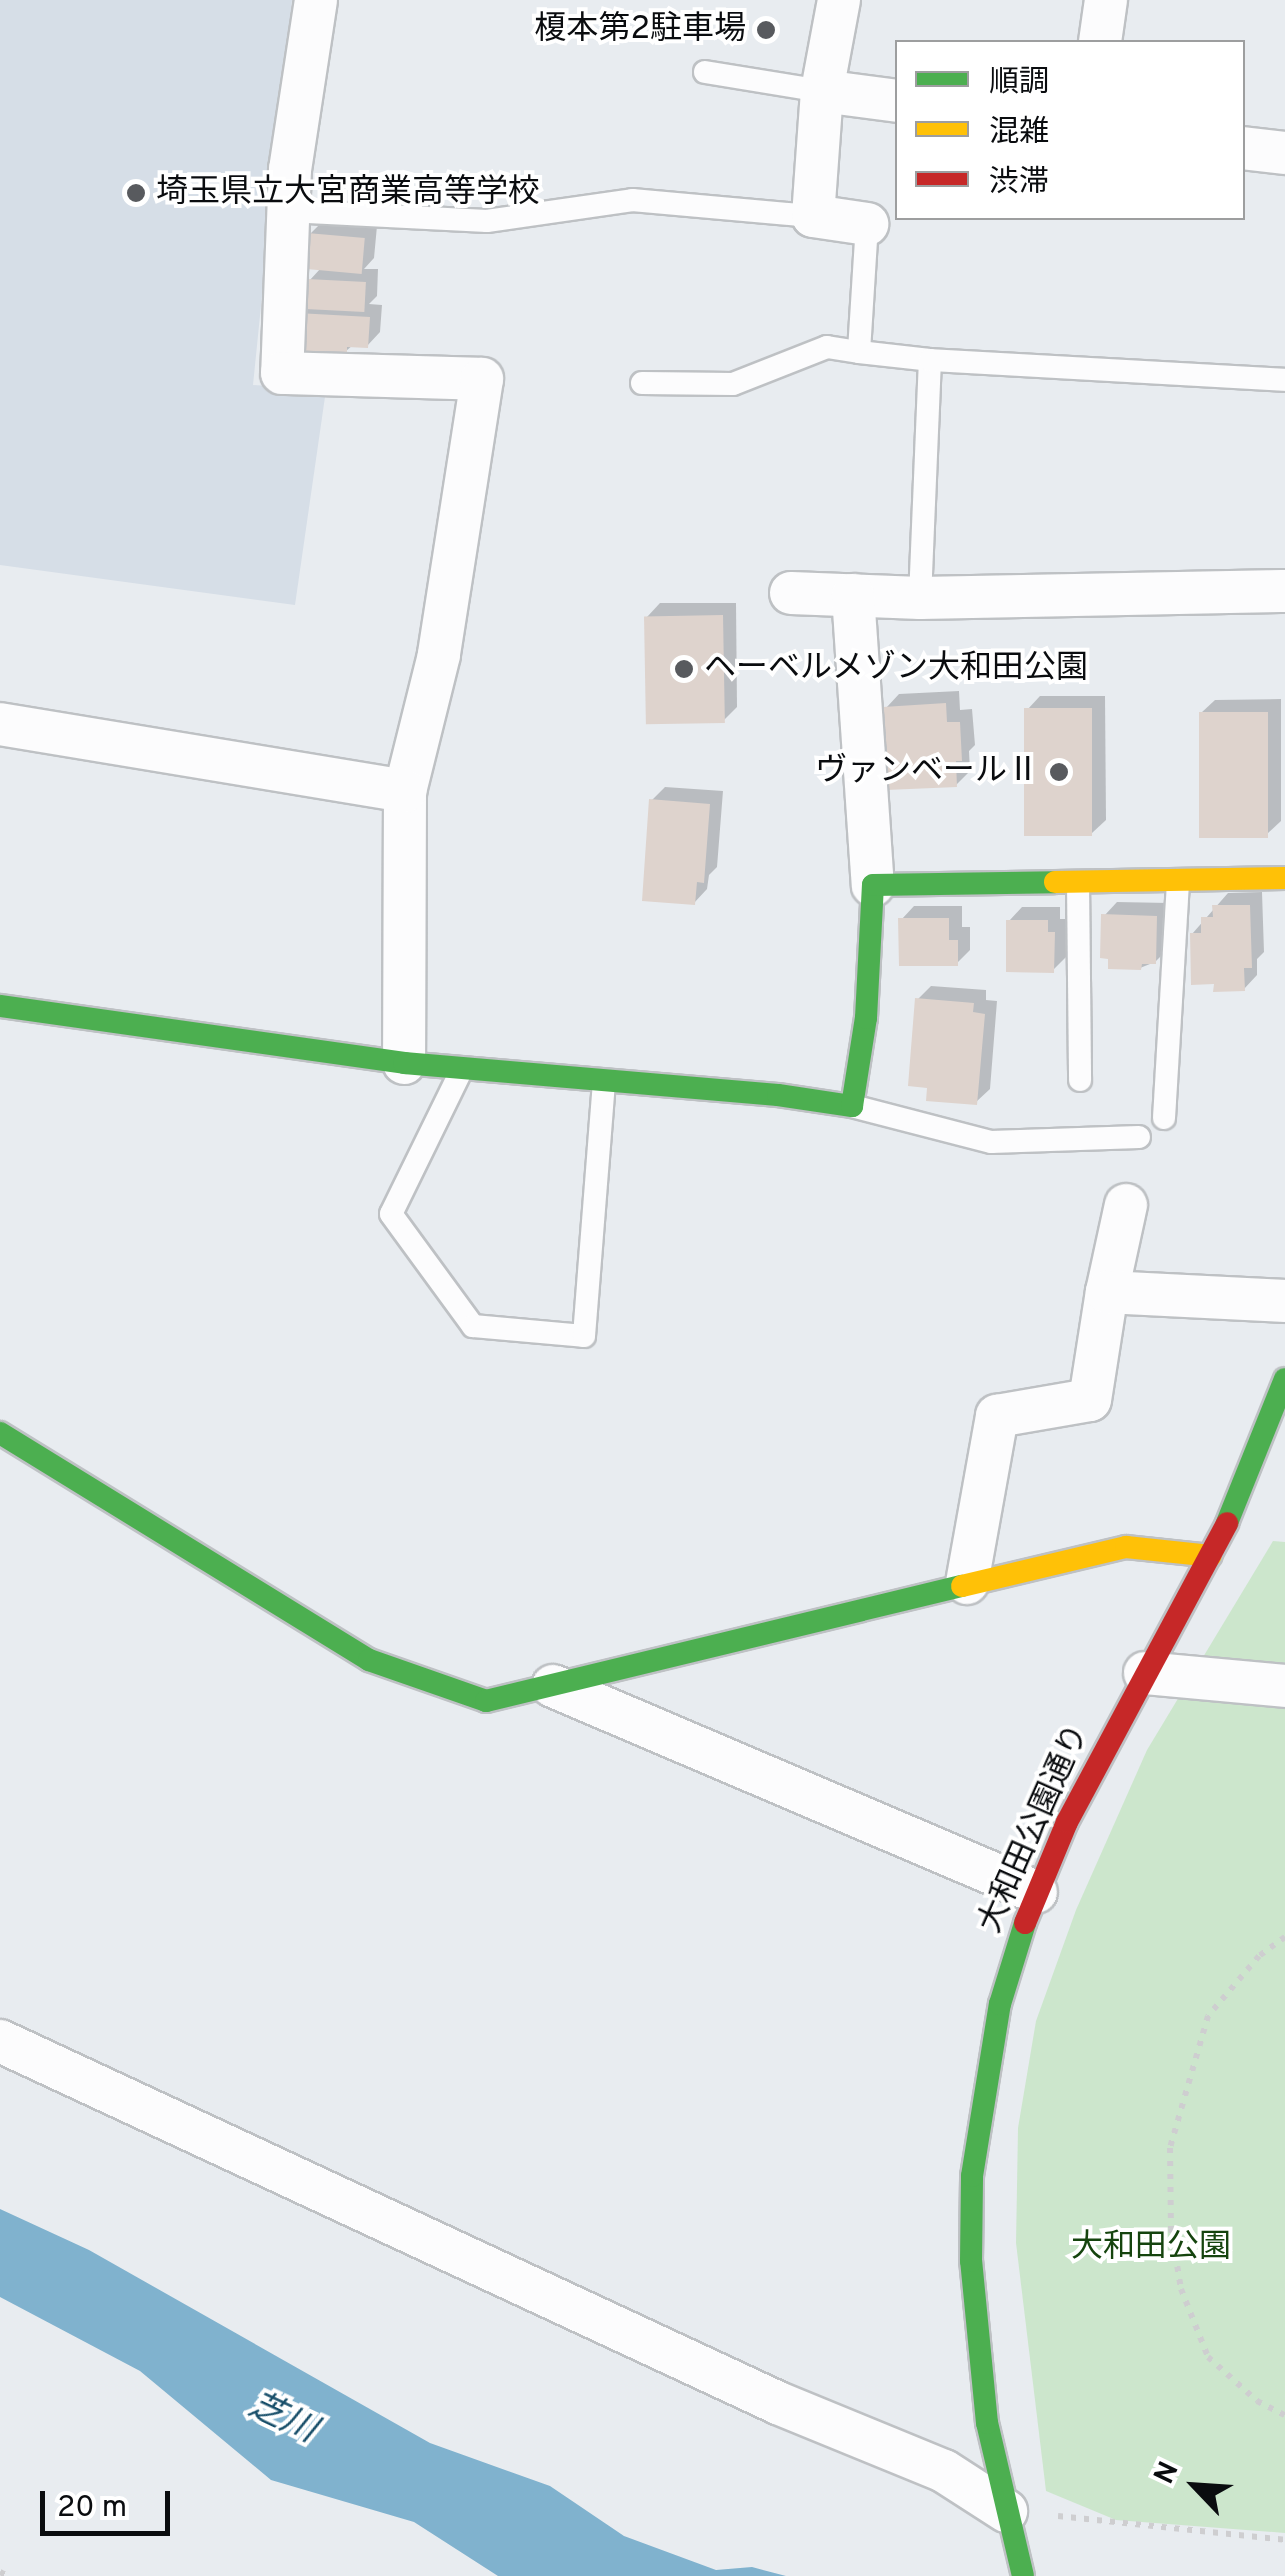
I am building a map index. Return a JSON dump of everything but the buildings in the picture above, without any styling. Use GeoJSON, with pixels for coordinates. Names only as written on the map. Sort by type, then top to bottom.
{"type":"FeatureCollection","features":[{"type":"Feature","properties":{"kind":"street"},"geometry":{"type":"LineString","coordinates":[[316,0],[290,168],[282,373],[482,379],[438,655],[405,791],[404,1063]]}},
{"type":"Feature","properties":{"kind":"street"},"geometry":{"type":"LineString","coordinates":[[838,0],[822,90],[813,216],[868,224]]}},
{"type":"Feature","properties":{"kind":"street"},"geometry":{"type":"LineString","coordinates":[[1100,40],[1106,0]]}},
{"type":"Feature","properties":{"kind":"street"},"geometry":{"type":"LineString","coordinates":[[822,90],[895,101]]}},
{"type":"Feature","properties":{"kind":"street"},"geometry":{"type":"LineString","coordinates":[[1245,148],[1285,153]]}},
{"type":"Feature","properties":{"kind":"street"},"geometry":{"type":"LineString","coordinates":[[791,593],[920,598],[1285,591]]}},
{"type":"Feature","properties":{"kind":"street"},"geometry":{"type":"LineString","coordinates":[[0,1006],[404,1063],[604,1084],[778,1095],[852,1106],[866,1018],[873,885],[853,595]]}},
{"type":"Feature","properties":{"kind":"street"},"geometry":{"type":"LineString","coordinates":[[0,724],[405,791]]}},
{"type":"Feature","properties":{"kind":"street"},"geometry":{"type":"LineString","coordinates":[[873,885],[1285,878]]}},
{"type":"Feature","properties":{"kind":"street"},"geometry":{"type":"LineString","coordinates":[[966,1582],[997,1416],[1090,1400],[1126,1206]]}},
{"type":"Feature","properties":{"kind":"street"},"geometry":{"type":"LineString","coordinates":[[1107,1292],[1285,1300]]}},
{"type":"Feature","properties":{"kind":"street","name":"大和田公園通り"},"geometry":{"type":"LineString","coordinates":[[1022,2569],[1006,2510],[976,2339],[972,2176],[982,2088],[1000,2004],[1036,1892],[1144,1673],[1211,1556],[1252,1469],[1285,1379]]}},
{"type":"Feature","properties":{"kind":"street"},"geometry":{"type":"LineString","coordinates":[[0,1432],[369,1660],[486,1701],[1126,1546],[1211,1556]]}},
{"type":"Feature","properties":{"kind":"street"},"geometry":{"type":"LineString","coordinates":[[1144,1673],[1285,1686]]}},
{"type":"Feature","properties":{"kind":"street"},"geometry":{"type":"LineString","coordinates":[[554,1686],[1036,1892]]}},
{"type":"Feature","properties":{"kind":"street"},"geometry":{"type":"LineString","coordinates":[[0,2041],[778,2404],[944,2472],[1006,2510]]}},
{"type":"Feature","properties":{"kind":"lane"},"geometry":{"type":"LineString","coordinates":[[705,72],[822,90]]}},
{"type":"Feature","properties":{"kind":"lane"},"geometry":{"type":"LineString","coordinates":[[288,211],[487,222],[632,200],[813,216]]}},
{"type":"Feature","properties":{"kind":"lane"},"geometry":{"type":"LineString","coordinates":[[859,352],[868,224]]}},
{"type":"Feature","properties":{"kind":"lane"},"geometry":{"type":"LineString","coordinates":[[642,383],[733,384],[827,347],[930,360],[1285,380]]}},
{"type":"Feature","properties":{"kind":"lane"},"geometry":{"type":"LineString","coordinates":[[920,598],[930,360]]}},
{"type":"Feature","properties":{"kind":"lane"},"geometry":{"type":"LineString","coordinates":[[1164,1118],[1178,880]]}},
{"type":"Feature","properties":{"kind":"lane"},"geometry":{"type":"LineString","coordinates":[[1078,882],[1080,1080]]}},
{"type":"Feature","properties":{"kind":"lane"},"geometry":{"type":"LineString","coordinates":[[462,1069],[391,1214],[473,1326],[584,1336],[604,1084]]}},
{"type":"Feature","properties":{"kind":"lane"},"geometry":{"type":"LineString","coordinates":[[852,1106],[991,1142],[1139,1137]]}},
{"type":"Feature","properties":{"kind":"path"},"geometry":{"type":"LineString","coordinates":[[1285,1937],[1260,1956],[1208,2016],[1170,2148],[1171,2228],[1181,2289],[1208,2357],[1257,2401],[1285,2416]]}},
{"type":"Feature","properties":{"kind":"path"},"geometry":{"type":"LineString","coordinates":[[1079,2518],[1285,2540]]}},
{"type":"Feature","properties":{"kind":"path"},"geometry":{"type":"LineString","coordinates":[[0,2572],[8,2576]]}},
{"type":"Feature","properties":{"kind":"shaded area","name":"埼玉県立大宮商業高等学校"},"geometry":{"type":"Polygon","coordinates":[[[0,0],[292,0],[253,385],[326,390],[295,605],[0,565],[0,0]]]}},
{"type":"Feature","properties":{"kind":"green space","name":"大和田公園"},"geometry":{"type":"Polygon","coordinates":[[[1273,1541],[1285,1542],[1285,2533],[1116,2520],[1046,2491],[1016,2243],[1018,2128],[1036,2021],[1076,1910],[1147,1750],[1273,1541]]]}},
{"type":"Feature","properties":{"kind":"water","name":"芝川"},"geometry":{"type":"Polygon","coordinates":[[[0,2209],[89,2250],[430,2443],[550,2486],[624,2536],[716,2570],[752,2567],[786,2576],[498,2576],[414,2522],[271,2480],[140,2371],[0,2297],[0,2209]]]}},
{"type":"Feature","properties":{"kind":"traffic: fast"},"geometry":{"type":"LineString","coordinates":[[0,1006],[404,1063],[778,1095],[852,1106],[866,1018],[873,885],[1055,882]]}},
{"type":"Feature","properties":{"kind":"traffic: fast"},"geometry":{"type":"LineString","coordinates":[[1227,1523],[1285,1379]]}},
{"type":"Feature","properties":{"kind":"traffic: fast"},"geometry":{"type":"LineString","coordinates":[[0,1433],[369,1660],[486,1701],[962,1586]]}},
{"type":"Feature","properties":{"kind":"traffic: fast"},"geometry":{"type":"LineString","coordinates":[[1023,2576],[987,2423],[971,2261],[972,2176],[1000,2004],[1025,1923]]}},
{"type":"Feature","properties":{"kind":"traffic: slow"},"geometry":{"type":"LineString","coordinates":[[1055,882],[1285,878]]}},
{"type":"Feature","properties":{"kind":"traffic: slow"},"geometry":{"type":"LineString","coordinates":[[962,1586],[1126,1547],[1211,1556]]}},
{"type":"Feature","properties":{"kind":"traffic: jam"},"geometry":{"type":"LineString","coordinates":[[1025,1923],[1067,1822],[1227,1523]]}},
{"type":"Feature","properties":{"kind":"place","name":"榎本第2駐車場"},"geometry":{"type":"Point","coordinates":[766,30]}},
{"type":"Feature","properties":{"kind":"place","name":"埼玉県立大宮商業高等学校"},"geometry":{"type":"Point","coordinates":[136,193]}},
{"type":"Feature","properties":{"kind":"place","name":"ヘーベルメゾン大和田公園"},"geometry":{"type":"Point","coordinates":[684,669]}},
{"type":"Feature","properties":{"kind":"place","name":"ヴァンベールⅡ"},"geometry":{"type":"Point","coordinates":[1059,772]}}]}
